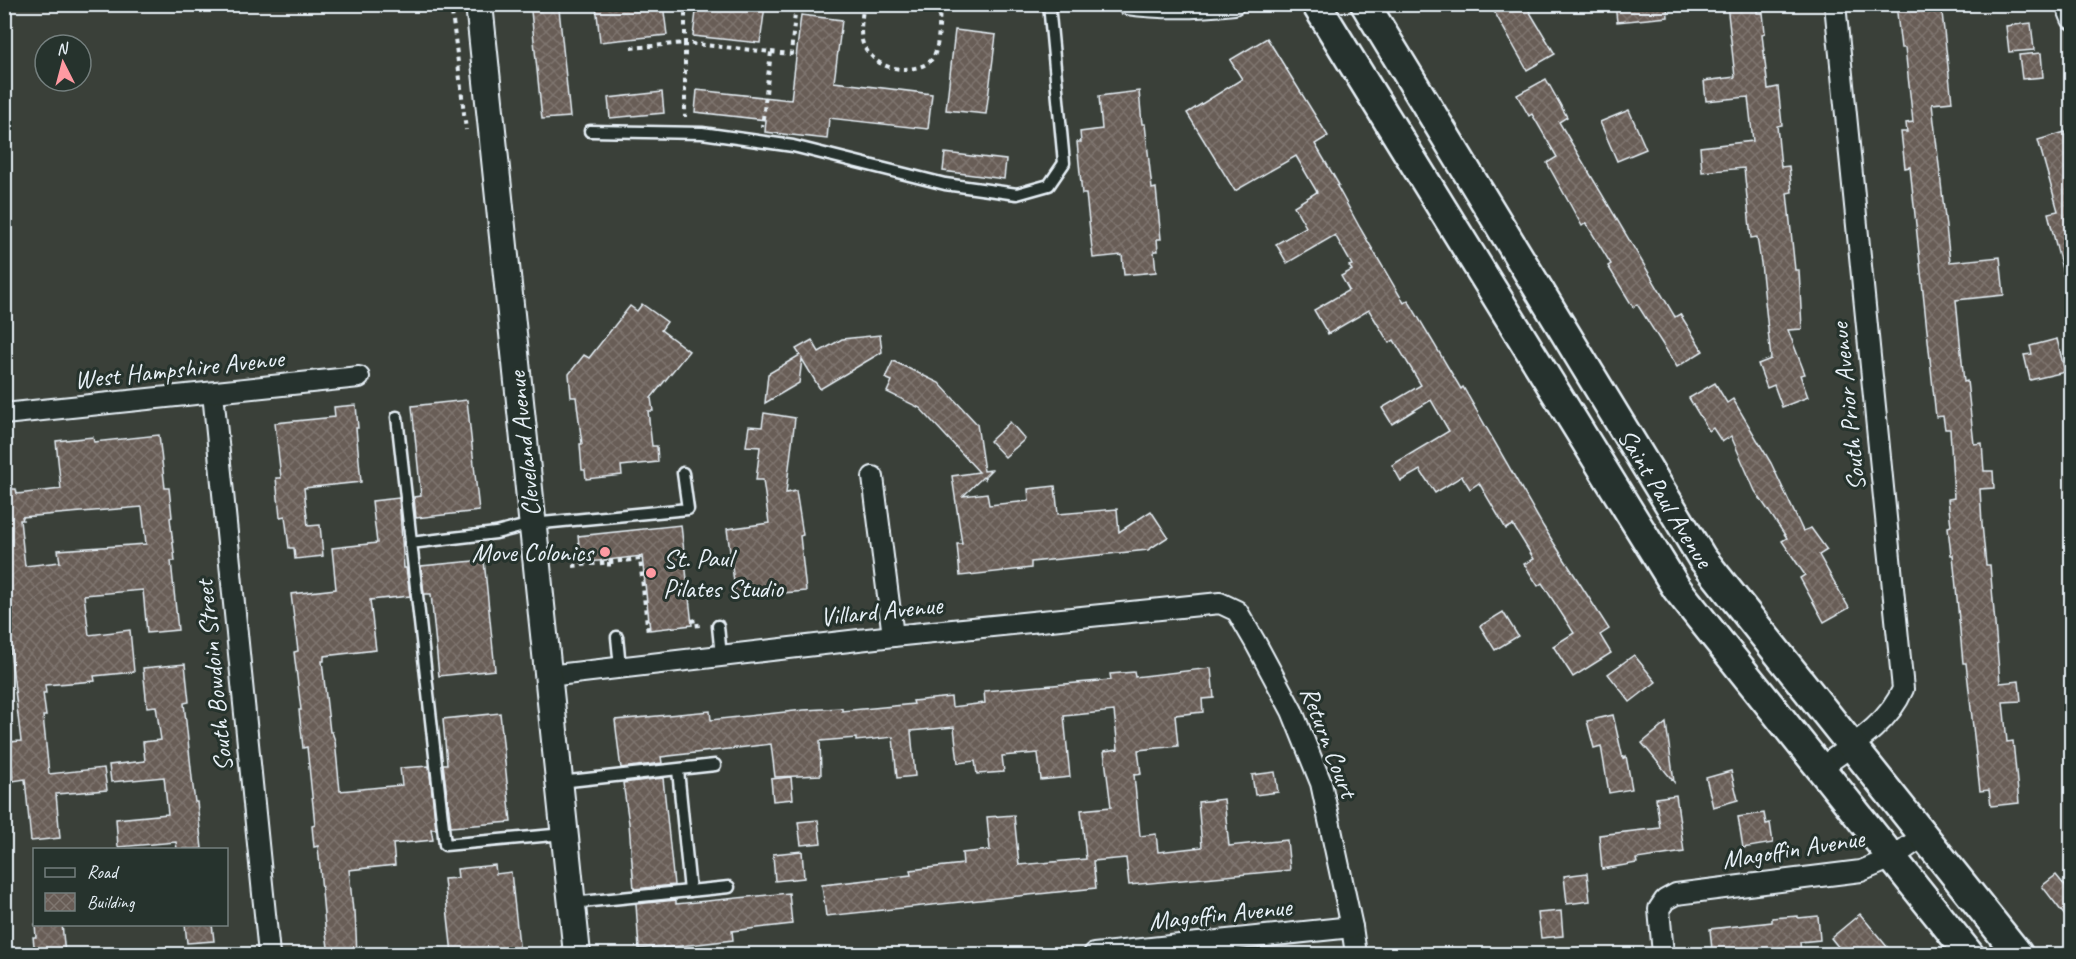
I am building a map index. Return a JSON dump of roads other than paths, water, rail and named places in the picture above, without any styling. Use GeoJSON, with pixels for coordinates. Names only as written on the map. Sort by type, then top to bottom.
{"type":"FeatureCollection","features":[{"type":"Feature","properties":{"kind":"main road","name":"Saint Paul Avenue"},"geometry":{"type":"LineString","coordinates":[[1316,4],[1677,589],[1969,954]]}},
{"type":"Feature","properties":{"kind":"main road","name":"Saint Paul Avenue"},"geometry":{"type":"LineString","coordinates":[[1365,4],[1702,558],[2018,954]]}},
{"type":"Feature","properties":{"kind":"street","name":"Cleveland Avenue"},"geometry":{"type":"LineString","coordinates":[[479,4],[480,137],[510,301],[577,954]]}},
{"type":"Feature","properties":{"kind":"street"},"geometry":{"type":"LineString","coordinates":[[1127,4],[1153,8],[1194,9],[1234,4]]}},
{"type":"Feature","properties":{"kind":"street","name":"South Prior Avenue"},"geometry":{"type":"LineString","coordinates":[[1820,768],[1885,718],[1896,705],[1903,689],[1835,4]]}},
{"type":"Feature","properties":{"kind":"street"},"geometry":{"type":"LineString","coordinates":[[2066,4],[2072,19]]}},
{"type":"Feature","properties":{"kind":"street","name":"West Hampshire Avenue"},"geometry":{"type":"LineString","coordinates":[[4,414],[359,377]]}},
{"type":"Feature","properties":{"kind":"street","name":"South Bowdoin Street"},"geometry":{"type":"LineString","coordinates":[[213,393],[269,954]]}},
{"type":"Feature","properties":{"kind":"street"},"geometry":{"type":"LineString","coordinates":[[873,477],[893,636]]}},
{"type":"Feature","properties":{"kind":"street","name":"Villard Avenue"},"geometry":{"type":"LineString","coordinates":[[548,676],[893,636],[1220,603]]}},
{"type":"Feature","properties":{"kind":"street","name":"Return Court"},"geometry":{"type":"LineString","coordinates":[[1220,603],[1237,611],[1255,642],[1292,711],[1322,783],[1356,954]]}},
{"type":"Feature","properties":{"kind":"street","name":"Magoffin Avenue"},"geometry":{"type":"LineString","coordinates":[[1663,954],[1659,909],[1665,900],[1677,894],[1860,871],[1892,858],[1923,836]]}},
{"type":"Feature","properties":{"kind":"street","name":"Magoffin Avenue"},"geometry":{"type":"LineString","coordinates":[[1094,954],[1352,927]]}},
{"type":"Feature","properties":{"kind":"lane"},"geometry":{"type":"LineString","coordinates":[[590,131],[702,133],[793,146],[945,184],[1017,194],[1049,185],[1064,163],[1048,4]]}},
{"type":"Feature","properties":{"kind":"lane"},"geometry":{"type":"LineString","coordinates":[[397,417],[444,844],[565,834]]}},
{"type":"Feature","properties":{"kind":"lane"},"geometry":{"type":"LineString","coordinates":[[410,543],[496,533],[532,524],[687,509],[683,473]]}},
{"type":"Feature","properties":{"kind":"lane"},"geometry":{"type":"LineString","coordinates":[[718,626],[721,656]]}},
{"type":"Feature","properties":{"kind":"lane"},"geometry":{"type":"LineString","coordinates":[[617,637],[620,667]]}},
{"type":"Feature","properties":{"kind":"lane"},"geometry":{"type":"LineString","coordinates":[[559,782],[715,765]]}},
{"type":"Feature","properties":{"kind":"lane"},"geometry":{"type":"LineString","coordinates":[[678,770],[690,891]]}},
{"type":"Feature","properties":{"kind":"lane"},"geometry":{"type":"LineString","coordinates":[[572,903],[729,887]]}},
{"type":"Feature","properties":{"kind":"place","name":"Move Colonics"},"geometry":{"type":"Point","coordinates":[605,552]}},
{"type":"Feature","properties":{"kind":"place","name":"St. Paul Pilates Studio"},"geometry":{"type":"Point","coordinates":[651,573]}}]}
